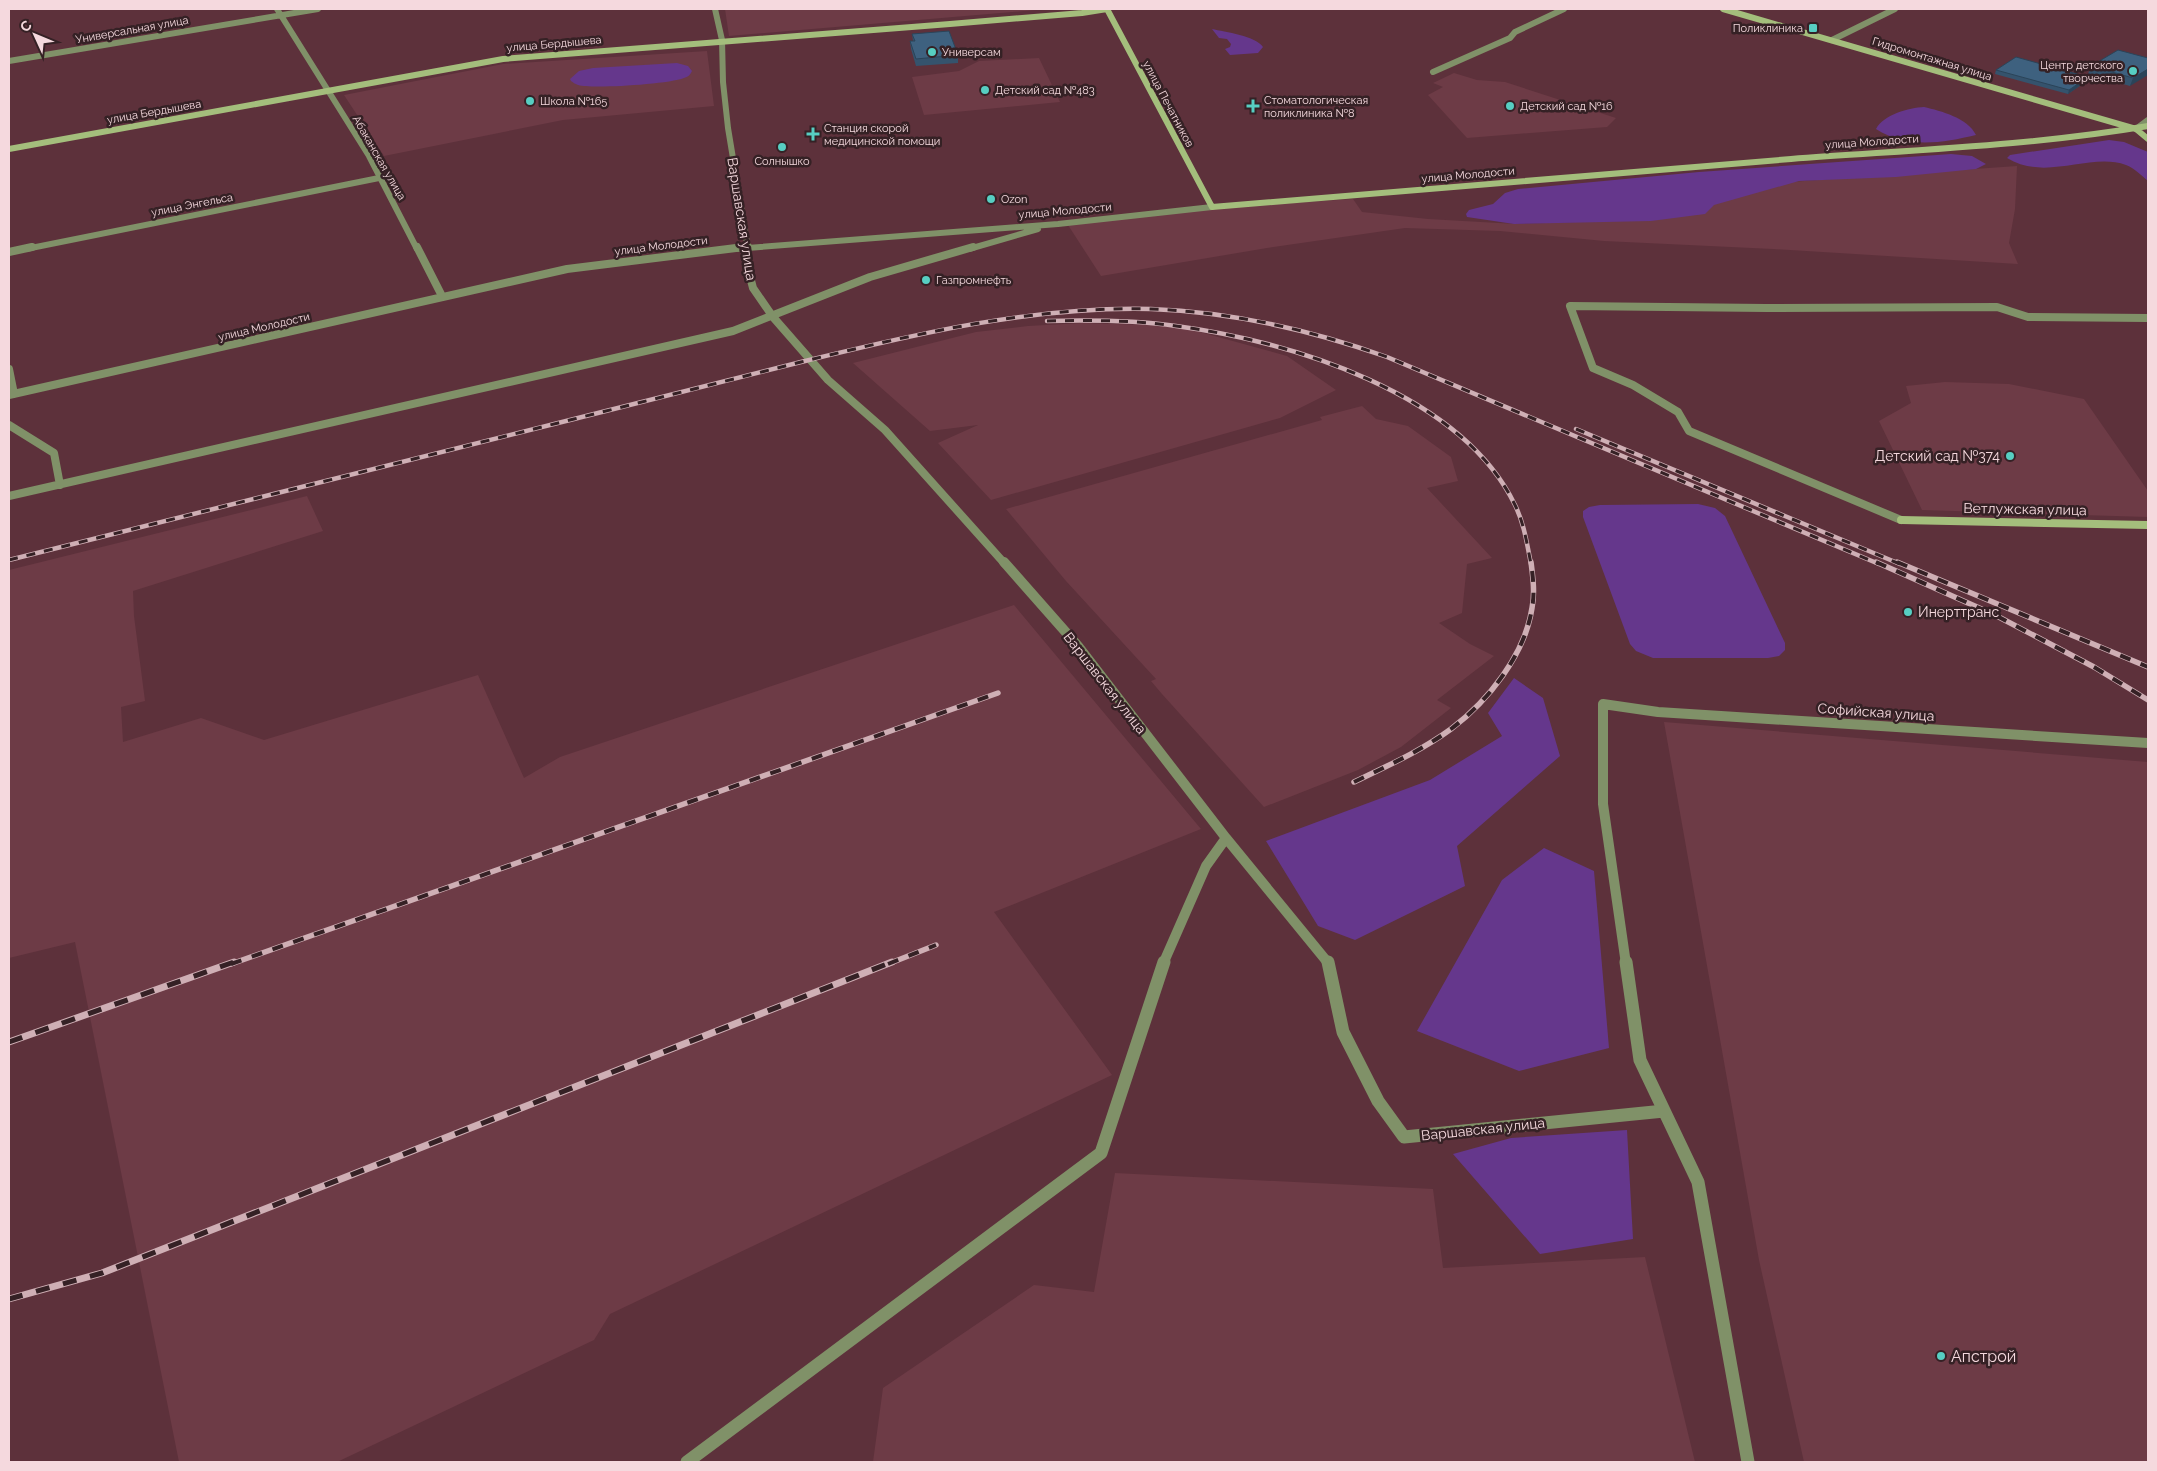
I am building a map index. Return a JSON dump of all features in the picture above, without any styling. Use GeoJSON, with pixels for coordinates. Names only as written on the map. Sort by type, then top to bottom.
{"type":"FeatureCollection","features":[{"type":"Feature","properties":{"kind":"street","name":"Универсальная улица"},"geometry":{"type":"LineString","coordinates":[[9,61],[279,12],[318,9]]}},
{"type":"Feature","properties":{"kind":"street","name":"Варшавская улица"},"geometry":{"type":"LineString","coordinates":[[715,9],[722,40],[723,82],[728,128],[748,247],[748,269],[753,288],[773,317],[828,380],[885,430],[1078,646],[1226,838],[1330,965],[1343,1032],[1378,1101],[1404,1137],[1664,1111]]}},
{"type":"Feature","properties":{"kind":"street","name":"улица Бердышева"},"geometry":{"type":"LineString","coordinates":[[9,149],[503,59],[722,40],[1082,13],[1107,9]]}},
{"type":"Feature","properties":{"kind":"street","name":"улица Печатников"},"geometry":{"type":"LineString","coordinates":[[1107,9],[1212,208]]}},
{"type":"Feature","properties":{"kind":"street"},"geometry":{"type":"LineString","coordinates":[[1433,72],[1510,38],[1514,32],[1564,9]]}},
{"type":"Feature","properties":{"kind":"street","name":"Гидромонтажная улица"},"geometry":{"type":"LineString","coordinates":[[1723,9],[2136,129]]}},
{"type":"Feature","properties":{"kind":"street"},"geometry":{"type":"LineString","coordinates":[[1832,40],[1894,9]]}},
{"type":"Feature","properties":{"kind":"street","name":"Абаканская улица"},"geometry":{"type":"LineString","coordinates":[[279,12],[369,156],[442,296]]}},
{"type":"Feature","properties":{"kind":"street"},"geometry":{"type":"LineString","coordinates":[[2148,120],[2136,129],[2148,139]]}},
{"type":"Feature","properties":{"kind":"street","name":"улица Молодости"},"geometry":{"type":"LineString","coordinates":[[12,394],[242,344],[442,296],[567,269],[748,247],[1058,224],[1212,208],[1794,158],[1986,146],[2136,129],[2148,126]]}},
{"type":"Feature","properties":{"kind":"street","name":"улица Энгельса"},"geometry":{"type":"LineString","coordinates":[[9,252],[379,178]]}},
{"type":"Feature","properties":{"kind":"street"},"geometry":{"type":"LineString","coordinates":[[9,496],[733,331],[773,317],[838,288],[870,277],[1058,224]]}},
{"type":"Feature","properties":{"kind":"street","name":"Ветлужская улица"},"geometry":{"type":"LineString","coordinates":[[2148,318],[2028,317],[1997,307],[1766,308],[1570,306],[1592,368],[1633,385],[1678,412],[1689,431],[1901,520],[2148,525]]}},
{"type":"Feature","properties":{"kind":"street"},"geometry":{"type":"LineString","coordinates":[[9,369],[12,394]]}},
{"type":"Feature","properties":{"kind":"street"},"geometry":{"type":"LineString","coordinates":[[9,424],[54,453],[60,485]]}},
{"type":"Feature","properties":{"kind":"street","name":"Софийская улица"},"geometry":{"type":"LineString","coordinates":[[1664,1111],[1640,1060],[1638,1050],[1603,804],[1604,704],[1658,712],[2148,744]]}},
{"type":"Feature","properties":{"kind":"street"},"geometry":{"type":"LineString","coordinates":[[687,1462],[1101,1153],[1159,973],[1206,866],[1226,838]]}},
{"type":"Feature","properties":{"kind":"street"},"geometry":{"type":"LineString","coordinates":[[1664,1111],[1698,1182],[1748,1462]]}},
{"type":"Feature","properties":{"kind":"shaded area"},"geometry":{"type":"Polygon","coordinates":[[[725,9],[1048,9],[729,36],[725,9]]]}},
{"type":"Feature","properties":{"kind":"shaded area"},"geometry":{"type":"Polygon","coordinates":[[[1212,29],[1247,37],[1263,47],[1258,53],[1230,55],[1225,49],[1230,47],[1231,44],[1227,39],[1219,38],[1212,29]]]}},
{"type":"Feature","properties":{"kind":"shaded area","name":"Школа №165"},"geometry":{"type":"Polygon","coordinates":[[[707,51],[714,106],[563,120],[384,156],[344,95],[503,64],[707,51]]]}},
{"type":"Feature","properties":{"kind":"shaded area","name":"Детский сад №483"},"geometry":{"type":"Polygon","coordinates":[[[1039,58],[1060,102],[924,115],[912,77],[959,71],[979,61],[1039,58]]]}},
{"type":"Feature","properties":{"kind":"shaded area"},"geometry":{"type":"Polygon","coordinates":[[[677,63],[688,66],[692,71],[689,76],[665,82],[606,86],[580,85],[570,79],[579,71],[593,68],[677,63]]]}},
{"type":"Feature","properties":{"kind":"shaded area","name":"Детский сад №16"},"geometry":{"type":"Polygon","coordinates":[[[1454,73],[1477,80],[1505,82],[1616,118],[1607,127],[1467,138],[1428,95],[1443,87],[1433,83],[1454,73]]]}},
{"type":"Feature","properties":{"kind":"shaded area"},"geometry":{"type":"Polygon","coordinates":[[[1924,107],[1946,113],[1961,120],[1976,135],[1925,143],[1900,140],[1876,129],[1885,119],[1904,110],[1924,107]]]}},
{"type":"Feature","properties":{"kind":"shaded area"},"geometry":{"type":"Polygon","coordinates":[[[2109,140],[2124,142],[2148,152],[2148,181],[2129,166],[2112,162],[2037,167],[2022,165],[2007,158],[2010,155],[2109,140]]]}},
{"type":"Feature","properties":{"kind":"shaded area"},"geometry":{"type":"Polygon","coordinates":[[[1951,154],[1972,156],[1986,164],[1976,169],[1896,177],[1799,181],[1714,205],[1705,214],[1651,221],[1514,224],[1467,217],[1466,214],[1469,210],[1493,204],[1505,193],[1518,189],[1699,172],[1951,154]]]}},
{"type":"Feature","properties":{"kind":"shaded area"},"geometry":{"type":"Polygon","coordinates":[[[2017,166],[2015,209],[2009,243],[2018,264],[1604,241],[1500,231],[1405,228],[1267,248],[1101,276],[1068,225],[1230,207],[1353,199],[1362,212],[1428,219],[1516,224],[1605,221],[1713,202],[1790,182],[2017,166]]]}},
{"type":"Feature","properties":{"kind":"shaded area"},"geometry":{"type":"Polygon","coordinates":[[[1083,323],[1178,326],[1287,356],[1336,390],[1280,418],[991,500],[938,443],[978,425],[930,431],[853,363],[976,332],[1028,326],[1083,323]]]}},
{"type":"Feature","properties":{"kind":"shaded area","name":"Детский сад №374"},"geometry":{"type":"Polygon","coordinates":[[[1945,382],[2009,384],[2084,399],[2148,491],[2148,517],[1922,510],[1879,421],[1911,403],[1906,386],[1945,382]]]}},
{"type":"Feature","properties":{"kind":"shaded area"},"geometry":{"type":"Polygon","coordinates":[[[1362,406],[1376,419],[1408,426],[1451,457],[1458,481],[1427,488],[1492,558],[1467,564],[1462,613],[1439,623],[1470,644],[1494,656],[1437,700],[1451,708],[1401,747],[1358,770],[1264,807],[1162,694],[1151,681],[1156,679],[1066,581],[1006,509],[1322,420],[1320,417],[1362,406]]]}},
{"type":"Feature","properties":{"kind":"shaded area"},"geometry":{"type":"Polygon","coordinates":[[[307,496],[323,531],[133,591],[134,616],[145,701],[121,707],[123,742],[201,718],[264,740],[478,675],[524,778],[560,757],[1014,605],[1201,829],[994,912],[1112,1075],[610,1314],[594,1340],[337,1462],[179,1462],[75,942],[9,958],[9,570],[307,496]]]}},
{"type":"Feature","properties":{"kind":"shaded area"},"geometry":{"type":"Polygon","coordinates":[[[1698,504],[1715,508],[1725,516],[1785,643],[1785,650],[1779,656],[1768,658],[1653,658],[1636,651],[1630,644],[1583,517],[1583,511],[1589,507],[1600,505],[1698,504]]]}},
{"type":"Feature","properties":{"kind":"shaded area"},"geometry":{"type":"Polygon","coordinates":[[[1514,678],[1543,698],[1560,756],[1457,846],[1465,886],[1355,940],[1318,926],[1266,841],[1430,780],[1502,736],[1488,713],[1514,678]]]}},
{"type":"Feature","properties":{"kind":"shaded area"},"geometry":{"type":"Polygon","coordinates":[[[1664,722],[2148,762],[2148,1462],[1804,1462],[1759,1260],[1664,722]]]}},
{"type":"Feature","properties":{"kind":"shaded area"},"geometry":{"type":"Polygon","coordinates":[[[1544,848],[1594,871],[1609,1048],[1519,1071],[1417,1031],[1502,880],[1544,848]]]}},
{"type":"Feature","properties":{"kind":"shaded area"},"geometry":{"type":"Polygon","coordinates":[[[1627,1130],[1633,1239],[1540,1254],[1453,1154],[1511,1138],[1627,1130]]]}},
{"type":"Feature","properties":{"kind":"shaded area"},"geometry":{"type":"Polygon","coordinates":[[[1115,1173],[1433,1189],[1443,1268],[1645,1257],[1695,1462],[873,1462],[883,1388],[1034,1285],[1094,1292],[1115,1173]]]}},
{"type":"Feature","properties":{"kind":"building","name":"Универсам"},"geometry":{"type":"Polygon","coordinates":[[[949,31],[958,55],[916,59],[910,41],[915,41],[912,34],[949,31]]]}},
{"type":"Feature","properties":{"kind":"building"},"geometry":{"type":"Polygon","coordinates":[[[2118,50],[2148,58],[2148,69],[2133,78],[2091,66],[2118,50]]]}},
{"type":"Feature","properties":{"kind":"building"},"geometry":{"type":"Polygon","coordinates":[[[2016,57],[2088,77],[2069,90],[1996,70],[2016,57]]]}},
{"type":"Feature","properties":{"kind":"railway"},"geometry":{"type":"LineString","coordinates":[[9,560],[887,341],[1018,317],[1107,309],[1151,309],[1242,318],[1301,331],[1387,357],[1879,564]]}},
{"type":"Feature","properties":{"kind":"railway"},"geometry":{"type":"LineString","coordinates":[[1047,321],[1144,323],[1221,333],[1319,360],[1368,379],[1414,403],[1455,432],[1490,466],[1515,505],[1521,519],[1531,564]]}},
{"type":"Feature","properties":{"kind":"railway"},"geometry":{"type":"LineString","coordinates":[[1576,429],[1900,564]]}},
{"type":"Feature","properties":{"kind":"railway"},"geometry":{"type":"LineString","coordinates":[[1354,782],[1404,758],[1440,737],[1465,718],[1491,691],[1513,660],[1528,626],[1533,597],[1531,562]]}},
{"type":"Feature","properties":{"kind":"railway"},"geometry":{"type":"LineString","coordinates":[[1876,562],[1995,615],[2094,667],[2148,700]]}},
{"type":"Feature","properties":{"kind":"railway"},"geometry":{"type":"LineString","coordinates":[[1897,562],[2148,667]]}},
{"type":"Feature","properties":{"kind":"railway"},"geometry":{"type":"LineString","coordinates":[[231,964],[998,693]]}},
{"type":"Feature","properties":{"kind":"railway"},"geometry":{"type":"LineString","coordinates":[[888,964],[936,945]]}},
{"type":"Feature","properties":{"kind":"railway"},"geometry":{"type":"LineString","coordinates":[[9,1042],[234,962]]}},
{"type":"Feature","properties":{"kind":"railway"},"geometry":{"type":"LineString","coordinates":[[9,1299],[102,1273],[892,962]]}},
{"type":"Feature","properties":{"kind":"place","name":"Поликлиника"},"geometry":{"type":"Point","coordinates":[1813,28]}},
{"type":"Feature","properties":{"kind":"place","name":"Универсам"},"geometry":{"type":"Point","coordinates":[932,52]}},
{"type":"Feature","properties":{"kind":"place","name":"Центр детского творчества"},"geometry":{"type":"Point","coordinates":[2133,71]}},
{"type":"Feature","properties":{"kind":"place","name":"Детский сад №483"},"geometry":{"type":"Point","coordinates":[985,90]}},
{"type":"Feature","properties":{"kind":"place","name":"Школа №165"},"geometry":{"type":"Point","coordinates":[530,101]}},
{"type":"Feature","properties":{"kind":"place","name":"Стоматологическая поликлиника №8"},"geometry":{"type":"Point","coordinates":[1253,106]}},
{"type":"Feature","properties":{"kind":"place","name":"Детский сад №16"},"geometry":{"type":"Point","coordinates":[1510,106]}},
{"type":"Feature","properties":{"kind":"place","name":"Станция скорой медицинской помощи"},"geometry":{"type":"Point","coordinates":[813,134]}},
{"type":"Feature","properties":{"kind":"place","name":"Солнышко"},"geometry":{"type":"Point","coordinates":[782,147]}},
{"type":"Feature","properties":{"kind":"place","name":"Ozon"},"geometry":{"type":"Point","coordinates":[991,199]}},
{"type":"Feature","properties":{"kind":"place","name":"Газпромнефть"},"geometry":{"type":"Point","coordinates":[926,280]}},
{"type":"Feature","properties":{"kind":"place","name":"Детский сад №374"},"geometry":{"type":"Point","coordinates":[2010,456]}},
{"type":"Feature","properties":{"kind":"place","name":"Инерттранс"},"geometry":{"type":"Point","coordinates":[1908,612]}},
{"type":"Feature","properties":{"kind":"place","name":"Апстрой"},"geometry":{"type":"Point","coordinates":[1941,1356]}}]}
